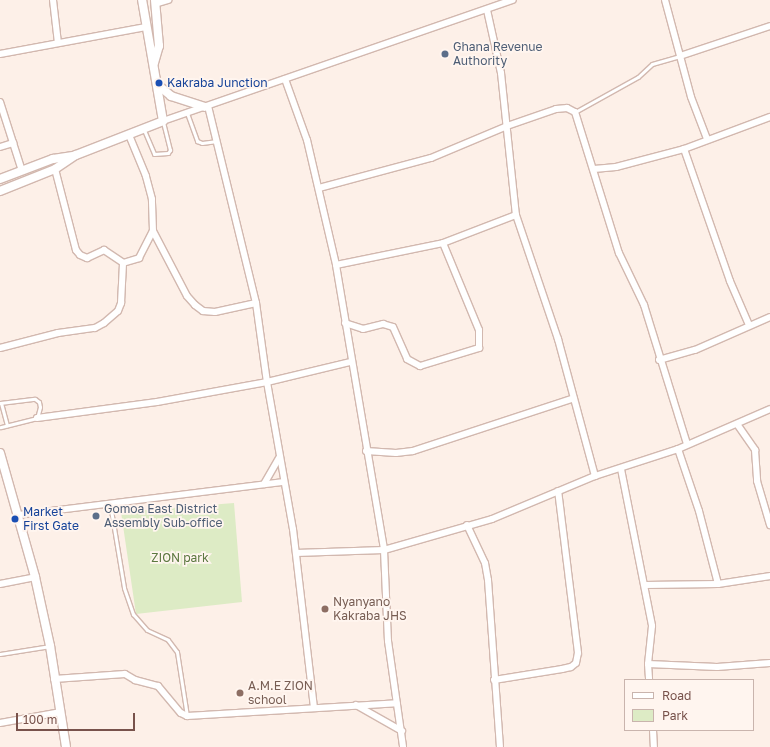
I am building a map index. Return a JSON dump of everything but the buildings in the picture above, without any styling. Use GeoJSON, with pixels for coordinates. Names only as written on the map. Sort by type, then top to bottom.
{"type":"FeatureCollection","features":[{"type":"Feature","properties":{"kind":"street"},"geometry":{"type":"LineString","coordinates":[[53,0],[58,43]]}},
{"type":"Feature","properties":{"kind":"street"},"geometry":{"type":"LineString","coordinates":[[142,0],[145,28],[154,63],[163,121]]}},
{"type":"Feature","properties":{"kind":"street"},"geometry":{"type":"LineString","coordinates":[[154,63],[159,46],[155,2],[168,0]]}},
{"type":"Feature","properties":{"kind":"street"},"geometry":{"type":"LineString","coordinates":[[0,191],[55,169],[76,155],[163,121],[513,0]]}},
{"type":"Feature","properties":{"kind":"street"},"geometry":{"type":"LineString","coordinates":[[665,0],[691,97],[707,139]]}},
{"type":"Feature","properties":{"kind":"street"},"geometry":{"type":"LineString","coordinates":[[487,10],[500,72],[516,215],[558,339],[595,476]]}},
{"type":"Feature","properties":{"kind":"street"},"geometry":{"type":"LineString","coordinates":[[680,56],[770,26]]}},
{"type":"Feature","properties":{"kind":"street"},"geometry":{"type":"LineString","coordinates":[[0,54],[145,28]]}},
{"type":"Feature","properties":{"kind":"street"},"geometry":{"type":"LineString","coordinates":[[285,79],[307,140],[336,265],[350,362],[384,550],[388,641],[404,747]]}},
{"type":"Feature","properties":{"kind":"street"},"geometry":{"type":"LineString","coordinates":[[158,85],[171,96],[206,107]]}},
{"type":"Feature","properties":{"kind":"street"},"geometry":{"type":"LineString","coordinates":[[0,102],[22,171]]}},
{"type":"Feature","properties":{"kind":"street"},"geometry":{"type":"LineString","coordinates":[[206,107],[217,141],[256,303],[279,458],[296,553],[314,708]]}},
{"type":"Feature","properties":{"kind":"street"},"geometry":{"type":"LineString","coordinates":[[319,188],[431,158],[507,126],[556,109],[567,108],[575,112],[619,253],[644,305],[659,360],[687,444]]}},
{"type":"Feature","properties":{"kind":"street"},"geometry":{"type":"LineString","coordinates":[[594,169],[616,167],[684,149],[707,139],[770,117]]}},
{"type":"Feature","properties":{"kind":"street"},"geometry":{"type":"LineString","coordinates":[[129,134],[146,176],[152,199],[153,231],[187,296],[203,311],[223,312],[256,303]]}},
{"type":"Feature","properties":{"kind":"street"},"geometry":{"type":"LineString","coordinates":[[0,147],[13,142]]}},
{"type":"Feature","properties":{"kind":"street"},"geometry":{"type":"LineString","coordinates":[[684,149],[730,282],[749,325]]}},
{"type":"Feature","properties":{"kind":"street"},"geometry":{"type":"LineString","coordinates":[[0,179],[53,158],[76,155]]}},
{"type":"Feature","properties":{"kind":"street"},"geometry":{"type":"LineString","coordinates":[[55,169],[76,250],[80,255],[87,258],[104,250],[123,263]]}},
{"type":"Feature","properties":{"kind":"street"},"geometry":{"type":"LineString","coordinates":[[336,265],[443,243],[516,215]]}},
{"type":"Feature","properties":{"kind":"street"},"geometry":{"type":"LineString","coordinates":[[123,263],[139,258],[153,231]]}},
{"type":"Feature","properties":{"kind":"street"},"geometry":{"type":"LineString","coordinates":[[345,323],[363,329],[383,324],[393,327],[407,359],[420,366],[479,348],[479,330],[443,243]]}},
{"type":"Feature","properties":{"kind":"street"},"geometry":{"type":"LineString","coordinates":[[0,348],[58,333],[95,328],[104,323],[118,311],[121,303],[123,263]]}},
{"type":"Feature","properties":{"kind":"street"},"geometry":{"type":"LineString","coordinates":[[659,360],[695,350],[770,317]]}},
{"type":"Feature","properties":{"kind":"street"},"geometry":{"type":"LineString","coordinates":[[37,418],[157,402],[267,382],[350,362]]}},
{"type":"Feature","properties":{"kind":"street"},"geometry":{"type":"LineString","coordinates":[[366,451],[396,454],[413,451],[574,398]]}},
{"type":"Feature","properties":{"kind":"street"},"geometry":{"type":"LineString","coordinates":[[296,553],[384,550],[492,519],[595,476],[621,469],[678,449],[770,409]]}},
{"type":"Feature","properties":{"kind":"street"},"geometry":{"type":"LineString","coordinates":[[737,424],[755,450],[757,481],[770,525]]}},
{"type":"Feature","properties":{"kind":"street"},"geometry":{"type":"LineString","coordinates":[[678,449],[700,511],[718,584]]}},
{"type":"Feature","properties":{"kind":"street"},"geometry":{"type":"LineString","coordinates":[[0,453],[35,577],[50,646],[54,679],[66,747]]}},
{"type":"Feature","properties":{"kind":"street"},"geometry":{"type":"LineString","coordinates":[[264,484],[279,458]]}},
{"type":"Feature","properties":{"kind":"street"},"geometry":{"type":"LineString","coordinates":[[621,469],[652,626],[648,664],[649,679]]}},
{"type":"Feature","properties":{"kind":"street"},"geometry":{"type":"LineString","coordinates":[[18,515],[283,482]]}},
{"type":"Feature","properties":{"kind":"street"},"geometry":{"type":"LineString","coordinates":[[494,680],[562,669],[571,667],[576,662],[578,652],[558,491]]}},
{"type":"Feature","properties":{"kind":"street"},"geometry":{"type":"LineString","coordinates":[[467,525],[485,563],[488,580],[500,747]]}},
{"type":"Feature","properties":{"kind":"street"},"geometry":{"type":"LineString","coordinates":[[645,585],[718,584],[770,576]]}},
{"type":"Feature","properties":{"kind":"street"},"geometry":{"type":"LineString","coordinates":[[0,584],[35,577]]}},
{"type":"Feature","properties":{"kind":"street"},"geometry":{"type":"LineString","coordinates":[[648,664],[718,667],[770,663]]}},
{"type":"Feature","properties":{"kind":"street"},"geometry":{"type":"LineString","coordinates":[[54,679],[125,674],[135,680],[158,686],[181,713],[187,716],[398,703]]}},
{"type":"Feature","properties":{"kind":"street"},"geometry":{"type":"LineString","coordinates":[[356,705],[402,731]]}},
{"type":"Feature","properties":{"kind":"street"},"geometry":{"type":"LineString","coordinates":[[0,724],[61,712]]}},
{"type":"Feature","properties":{"kind":"street"},"geometry":{"type":"LineString","coordinates":[[653,731],[654,747]]}},
{"type":"Feature","properties":{"kind":"lane"},"geometry":{"type":"LineString","coordinates":[[575,112],[638,77],[652,64],[680,56]]}},
{"type":"Feature","properties":{"kind":"lane"},"geometry":{"type":"LineString","coordinates":[[187,113],[197,141],[202,143],[217,141]]}},
{"type":"Feature","properties":{"kind":"lane"},"geometry":{"type":"LineString","coordinates":[[143,129],[154,154],[168,153],[170,150],[163,121]]}},
{"type":"Feature","properties":{"kind":"lane"},"geometry":{"type":"LineString","coordinates":[[0,427],[37,418],[40,407],[39,402],[36,399],[0,403],[7,425]]}},
{"type":"Feature","properties":{"kind":"lane"},"geometry":{"type":"LineString","coordinates":[[110,504],[124,588],[133,614],[147,630],[168,640],[177,652],[187,716]]}},
{"type":"Feature","properties":{"kind":"lane"},"geometry":{"type":"LineString","coordinates":[[0,654],[50,646]]}},
{"type":"Feature","properties":{"kind":"green space","name":"ZION park"},"geometry":{"type":"Polygon","coordinates":[[[234,503],[242,602],[136,614],[121,512],[234,503]]]}},
{"type":"Feature","properties":{"kind":"place","name":"Ghana Revenue Authority"},"geometry":{"type":"Point","coordinates":[445,54]}},
{"type":"Feature","properties":{"kind":"place","name":"Kakraba Junction"},"geometry":{"type":"Point","coordinates":[159,83]}},
{"type":"Feature","properties":{"kind":"place","name":"Gomoa East District Assembly Sub-office"},"geometry":{"type":"Point","coordinates":[96,516]}},
{"type":"Feature","properties":{"kind":"place","name":"Market First Gate"},"geometry":{"type":"Point","coordinates":[15,519]}},
{"type":"Feature","properties":{"kind":"place","name":"Nyanyano Kakraba JHS"},"geometry":{"type":"Point","coordinates":[325,609]}},
{"type":"Feature","properties":{"kind":"place","name":"A.M.E ZION school"},"geometry":{"type":"Point","coordinates":[240,693]}}]}
